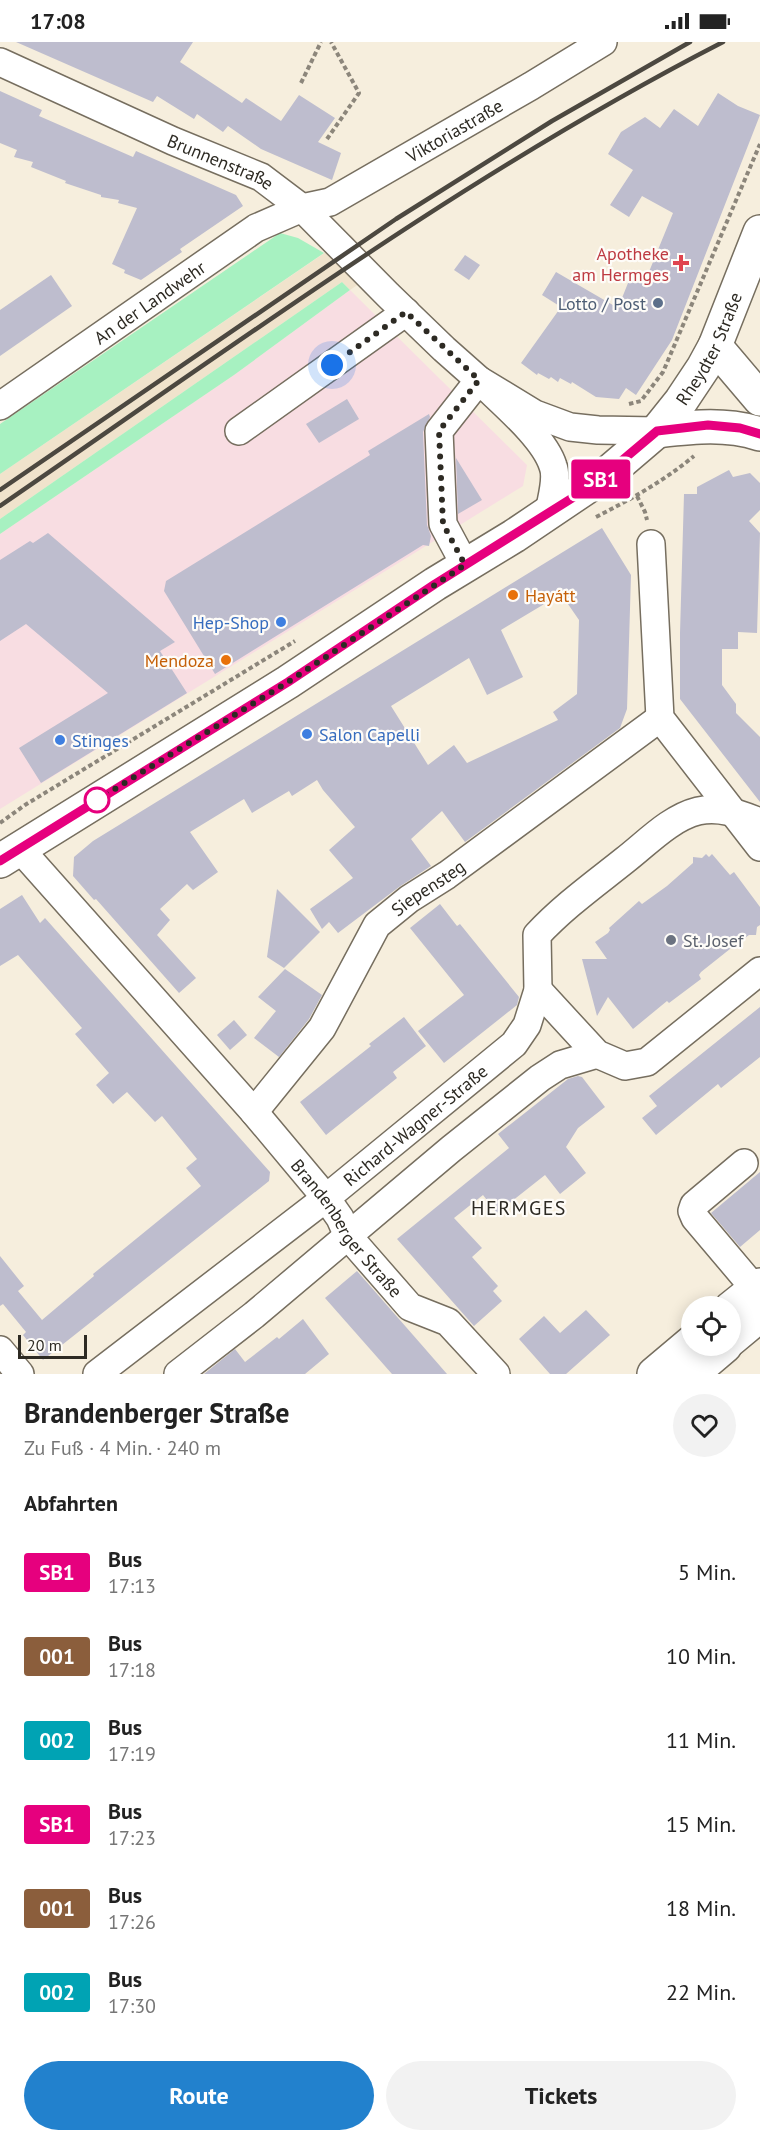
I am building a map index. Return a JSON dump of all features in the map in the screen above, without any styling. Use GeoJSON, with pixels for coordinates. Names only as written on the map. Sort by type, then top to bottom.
{"type":"FeatureCollection","features":[{"type":"Feature","properties":{"kind":"main road","name":"Rheydter Straße"},"geometry":{"type":"LineString","coordinates":[[10,855],[288,682],[465,565],[593,485],[657,431],[681,401],[715,346],[760,232]]}},
{"type":"Feature","properties":{"kind":"main road"},"geometry":{"type":"LineString","coordinates":[[715,346],[760,399]]}},
{"type":"Feature","properties":{"kind":"main road"},"geometry":{"type":"LineString","coordinates":[[657,431],[708,425],[740,428],[760,434]]}},
{"type":"Feature","properties":{"kind":"main road"},"geometry":{"type":"LineString","coordinates":[[741,1319],[751,1299]]}},
{"type":"Feature","properties":{"kind":"main road"},"geometry":{"type":"LineString","coordinates":[[654,1374],[681,1351]]}},
{"type":"Feature","properties":{"kind":"main road"},"geometry":{"type":"LineString","coordinates":[[692,1374],[713,1356]]}},
{"type":"Feature","properties":{"kind":"street","name":"Viktoriastraße"},"geometry":{"type":"LineString","coordinates":[[302,208],[330,202],[603,42]]}},
{"type":"Feature","properties":{"kind":"street","name":"Brunnenstraße"},"geometry":{"type":"LineString","coordinates":[[0,62],[173,141],[261,177],[302,208],[538,440],[553,466],[555,475],[549,513]]}},
{"type":"Feature","properties":{"kind":"street","name":"An der Landwehr"},"geometry":{"type":"LineString","coordinates":[[0,406],[256,228],[302,208]]}},
{"type":"Feature","properties":{"kind":"street"},"geometry":{"type":"LineString","coordinates":[[239,431],[406,312]]}},
{"type":"Feature","properties":{"kind":"street","name":"Brunnenstraße"},"geometry":{"type":"LineString","coordinates":[[479,380],[535,414],[570,427],[657,431]]}},
{"type":"Feature","properties":{"kind":"street"},"geometry":{"type":"LineString","coordinates":[[465,565],[443,524],[439,431],[479,380]]}},
{"type":"Feature","properties":{"kind":"street"},"geometry":{"type":"LineString","coordinates":[[651,544],[660,718],[760,847]]}},
{"type":"Feature","properties":{"kind":"street","name":"Siepensteg"},"geometry":{"type":"LineString","coordinates":[[255,1112],[322,1028],[377,925],[660,718]]}},
{"type":"Feature","properties":{"kind":"street","name":"Richard-Wagner-Straße"},"geometry":{"type":"LineString","coordinates":[[97,1374],[326,1198],[514,1044],[527,1025],[538,990],[537,934],[556,915],[681,817],[700,810],[719,809],[760,822]]}},
{"type":"Feature","properties":{"kind":"street","name":"Brandenberger Straße"},"geometry":{"type":"LineString","coordinates":[[10,855],[255,1112],[326,1198],[340,1218],[348,1236],[410,1307],[448,1322],[496,1374]]}},
{"type":"Feature","properties":{"kind":"street"},"geometry":{"type":"LineString","coordinates":[[538,990],[597,1054],[625,1066],[647,1062],[760,971]]}},
{"type":"Feature","properties":{"kind":"street"},"geometry":{"type":"LineString","coordinates":[[177,1374],[254,1315],[451,1149],[540,1078],[560,1065],[597,1054]]}},
{"type":"Feature","properties":{"kind":"street"},"geometry":{"type":"LineString","coordinates":[[744,1163],[694,1205],[692,1211],[751,1299]]}},
{"type":"Feature","properties":{"kind":"street"},"geometry":{"type":"LineString","coordinates":[[0,1350],[20,1374]]}},
{"type":"Feature","properties":{"kind":"path"},"geometry":{"type":"LineString","coordinates":[[301,83],[321,42]]}},
{"type":"Feature","properties":{"kind":"path"},"geometry":{"type":"LineString","coordinates":[[327,139],[360,93],[331,42]]}},
{"type":"Feature","properties":{"kind":"path"},"geometry":{"type":"LineString","coordinates":[[594,518],[637,496],[688,462],[694,456],[708,425]]}},
{"type":"Feature","properties":{"kind":"shaded area"},"geometry":{"type":"Polygon","coordinates":[[[351,235],[378,271],[350,290],[342,282],[0,519],[0,474],[351,235]]]}},
{"type":"Feature","properties":{"kind":"shaded area"},"geometry":{"type":"Polygon","coordinates":[[[350,290],[527,465],[523,486],[0,809],[0,534],[234,375],[350,290]]]}},
{"type":"Feature","properties":{"kind":"green space"},"geometry":{"type":"Polygon","coordinates":[[[280,233],[298,238],[324,253],[0,474],[0,424],[280,233]]]}},
{"type":"Feature","properties":{"kind":"green space"},"geometry":{"type":"Polygon","coordinates":[[[342,282],[350,290],[234,375],[0,534],[0,519],[342,282]]]}},
{"type":"Feature","properties":{"kind":"building"},"geometry":{"type":"Polygon","coordinates":[[[16,42],[193,42],[180,62],[242,103],[246,98],[281,121],[299,95],[335,118],[318,142],[341,153],[332,180],[261,149],[228,126],[223,132],[197,114],[194,119],[157,96],[153,102],[16,42]]]}},
{"type":"Feature","properties":{"kind":"building"},"geometry":{"type":"Polygon","coordinates":[[[0,91],[42,110],[39,116],[133,157],[136,151],[236,195],[243,206],[180,249],[182,252],[141,280],[124,273],[125,270],[112,264],[137,208],[65,183],[66,181],[31,167],[33,162],[14,157],[17,150],[0,143],[0,91]]]}},
{"type":"Feature","properties":{"kind":"building"},"geometry":{"type":"Polygon","coordinates":[[[718,93],[738,106],[760,115],[672,340],[636,395],[626,388],[619,399],[596,397],[572,382],[571,384],[560,378],[558,382],[551,377],[549,379],[538,373],[537,375],[521,363],[561,307],[542,295],[556,272],[618,308],[630,278],[644,284],[673,213],[642,196],[629,217],[610,205],[633,170],[608,154],[621,132],[645,117],[660,128],[674,109],[698,126],[718,93]]]}},
{"type":"Feature","properties":{"kind":"building"},"geometry":{"type":"Polygon","coordinates":[[[465,255],[480,265],[469,280],[454,270],[465,255]]]}},
{"type":"Feature","properties":{"kind":"building"},"geometry":{"type":"Polygon","coordinates":[[[51,275],[72,306],[0,356],[0,310],[51,275]]]}},
{"type":"Feature","properties":{"kind":"building"},"geometry":{"type":"Polygon","coordinates":[[[347,399],[359,419],[319,443],[306,424],[347,399]]]}},
{"type":"Feature","properties":{"kind":"building"},"geometry":{"type":"Polygon","coordinates":[[[429,414],[430,417],[423,432],[427,525],[431,536],[429,546],[423,545],[215,674],[164,591],[166,581],[370,455],[368,451],[429,414]]]}},
{"type":"Feature","properties":{"kind":"building"},"geometry":{"type":"Polygon","coordinates":[[[456,458],[482,500],[458,514],[456,458]]]}},
{"type":"Feature","properties":{"kind":"building"},"geometry":{"type":"Polygon","coordinates":[[[729,470],[733,477],[750,473],[760,483],[760,510],[749,521],[760,533],[757,633],[738,632],[738,649],[722,649],[722,685],[736,704],[736,713],[760,737],[760,802],[680,699],[684,494],[697,494],[697,487],[729,470]]]}},
{"type":"Feature","properties":{"kind":"building"},"geometry":{"type":"Polygon","coordinates":[[[602,528],[631,575],[627,709],[620,728],[465,842],[442,811],[411,839],[431,866],[338,933],[329,922],[322,929],[310,909],[353,878],[329,850],[355,827],[317,780],[292,796],[289,791],[252,813],[244,799],[190,832],[218,872],[193,890],[187,884],[160,909],[170,920],[157,935],[196,978],[179,993],[73,876],[74,857],[93,841],[602,528]],[[561,594],[501,630],[523,677],[487,695],[469,658],[391,706],[428,765],[454,745],[467,763],[558,720],[553,712],[577,694],[579,620],[561,594]]]}},
{"type":"Feature","properties":{"kind":"building"},"geometry":{"type":"Polygon","coordinates":[[[48,533],[175,642],[160,651],[187,693],[41,783],[19,748],[108,693],[26,624],[0,641],[0,560],[30,541],[33,543],[48,533]]]}},
{"type":"Feature","properties":{"kind":"building","name":"St. Josef"},"geometry":{"type":"Polygon","coordinates":[[[706,854],[709,857],[712,854],[730,875],[734,872],[760,907],[760,925],[757,927],[756,935],[749,935],[735,945],[701,972],[699,975],[701,979],[669,1003],[667,1001],[633,1029],[608,997],[597,1016],[582,959],[607,959],[595,942],[608,933],[609,928],[639,901],[642,904],[667,886],[693,863],[693,857],[702,858],[706,854]]]}},
{"type":"Feature","properties":{"kind":"building"},"geometry":{"type":"Polygon","coordinates":[[[277,889],[320,932],[284,968],[267,957],[277,889]]]}},
{"type":"Feature","properties":{"kind":"building"},"geometry":{"type":"Polygon","coordinates":[[[22,895],[40,923],[45,918],[270,1172],[269,1181],[43,1360],[23,1335],[26,1332],[3,1304],[0,1306],[0,1256],[24,1286],[18,1291],[42,1320],[94,1276],[93,1274],[201,1186],[186,1168],[197,1159],[162,1116],[155,1122],[127,1092],[113,1104],[96,1085],[109,1073],[75,1034],[82,1028],[18,955],[0,966],[0,909],[22,895]]]}},
{"type":"Feature","properties":{"kind":"building"},"geometry":{"type":"Polygon","coordinates":[[[440,904],[457,926],[460,924],[519,997],[517,1005],[444,1063],[418,1031],[464,995],[410,928],[440,904]]]}},
{"type":"Feature","properties":{"kind":"building"},"geometry":{"type":"Polygon","coordinates":[[[285,969],[322,995],[309,1019],[279,1057],[254,1038],[276,1011],[258,997],[285,969]]]}},
{"type":"Feature","properties":{"kind":"building"},"geometry":{"type":"Polygon","coordinates":[[[760,1007],[760,1057],[721,1088],[718,1084],[656,1135],[642,1118],[657,1106],[649,1096],[760,1007]]]}},
{"type":"Feature","properties":{"kind":"building"},"geometry":{"type":"Polygon","coordinates":[[[404,1017],[426,1046],[393,1072],[397,1078],[326,1135],[300,1102],[404,1017]]]}},
{"type":"Feature","properties":{"kind":"building"},"geometry":{"type":"Polygon","coordinates":[[[234,1020],[247,1035],[230,1050],[217,1035],[234,1020]]]}},
{"type":"Feature","properties":{"kind":"building"},"geometry":{"type":"Polygon","coordinates":[[[582,1077],[605,1107],[578,1128],[566,1147],[586,1173],[560,1194],[545,1175],[497,1213],[483,1195],[454,1218],[482,1248],[472,1257],[498,1286],[493,1291],[502,1301],[474,1326],[397,1239],[509,1148],[498,1134],[568,1079],[582,1077]]]}},
{"type":"Feature","properties":{"kind":"building"},"geometry":{"type":"Polygon","coordinates":[[[760,1172],[760,1230],[740,1247],[711,1213],[760,1172]]]}},
{"type":"Feature","properties":{"kind":"building"},"geometry":{"type":"Polygon","coordinates":[[[357,1271],[447,1374],[392,1374],[325,1298],[357,1271]]]}},
{"type":"Feature","properties":{"kind":"building"},"geometry":{"type":"Polygon","coordinates":[[[586,1310],[610,1335],[566,1374],[550,1374],[519,1339],[544,1316],[560,1333],[586,1310]]]}},
{"type":"Feature","properties":{"kind":"building"},"geometry":{"type":"Polygon","coordinates":[[[303,1319],[329,1354],[305,1374],[204,1374],[235,1349],[245,1362],[303,1319]]]}},
{"type":"Feature","properties":{"kind":"railway"},"geometry":{"type":"LineString","coordinates":[[0,490],[396,219],[552,121],[690,42]]}},
{"type":"Feature","properties":{"kind":"railway"},"geometry":{"type":"LineString","coordinates":[[0,506],[354,262],[444,204],[628,93],[723,42]]}},
{"type":"Feature","properties":{"kind":"bus line","name":"SB1"},"geometry":{"type":"LineString","coordinates":[[0,861],[288,682],[435,584],[593,485],[657,431],[708,425],[740,428],[760,434]]}},
{"type":"Feature","properties":{"kind":"place","name":"Apotheke am Hermges"},"geometry":{"type":"Point","coordinates":[681,263]}},
{"type":"Feature","properties":{"kind":"place","name":"Lotto / Post"},"geometry":{"type":"Point","coordinates":[658,303]}},
{"type":"Feature","properties":{"kind":"place","name":"Hayátt"},"geometry":{"type":"Point","coordinates":[513,595]}},
{"type":"Feature","properties":{"kind":"place","name":"Hep-Shop"},"geometry":{"type":"Point","coordinates":[281,622]}},
{"type":"Feature","properties":{"kind":"place","name":"Mendoza"},"geometry":{"type":"Point","coordinates":[226,660]}},
{"type":"Feature","properties":{"kind":"place","name":"Salon Capelli"},"geometry":{"type":"Point","coordinates":[307,734]}},
{"type":"Feature","properties":{"kind":"place","name":"Stinges"},"geometry":{"type":"Point","coordinates":[60,740]}},
{"type":"Feature","properties":{"kind":"place","name":"St. Josef"},"geometry":{"type":"Point","coordinates":[671,940]}},
{"type":"Feature","properties":{"kind":"district","name":"HERMGES"},"geometry":{"type":"Point","coordinates":[519,1208]}},
{"type":"Feature","properties":{"kind":"route"},"geometry":{"type":"LineString","coordinates":[[97,800],[288,682],[465,565],[443,524],[439,431],[479,380],[406,312],[332,365]]}}]}
